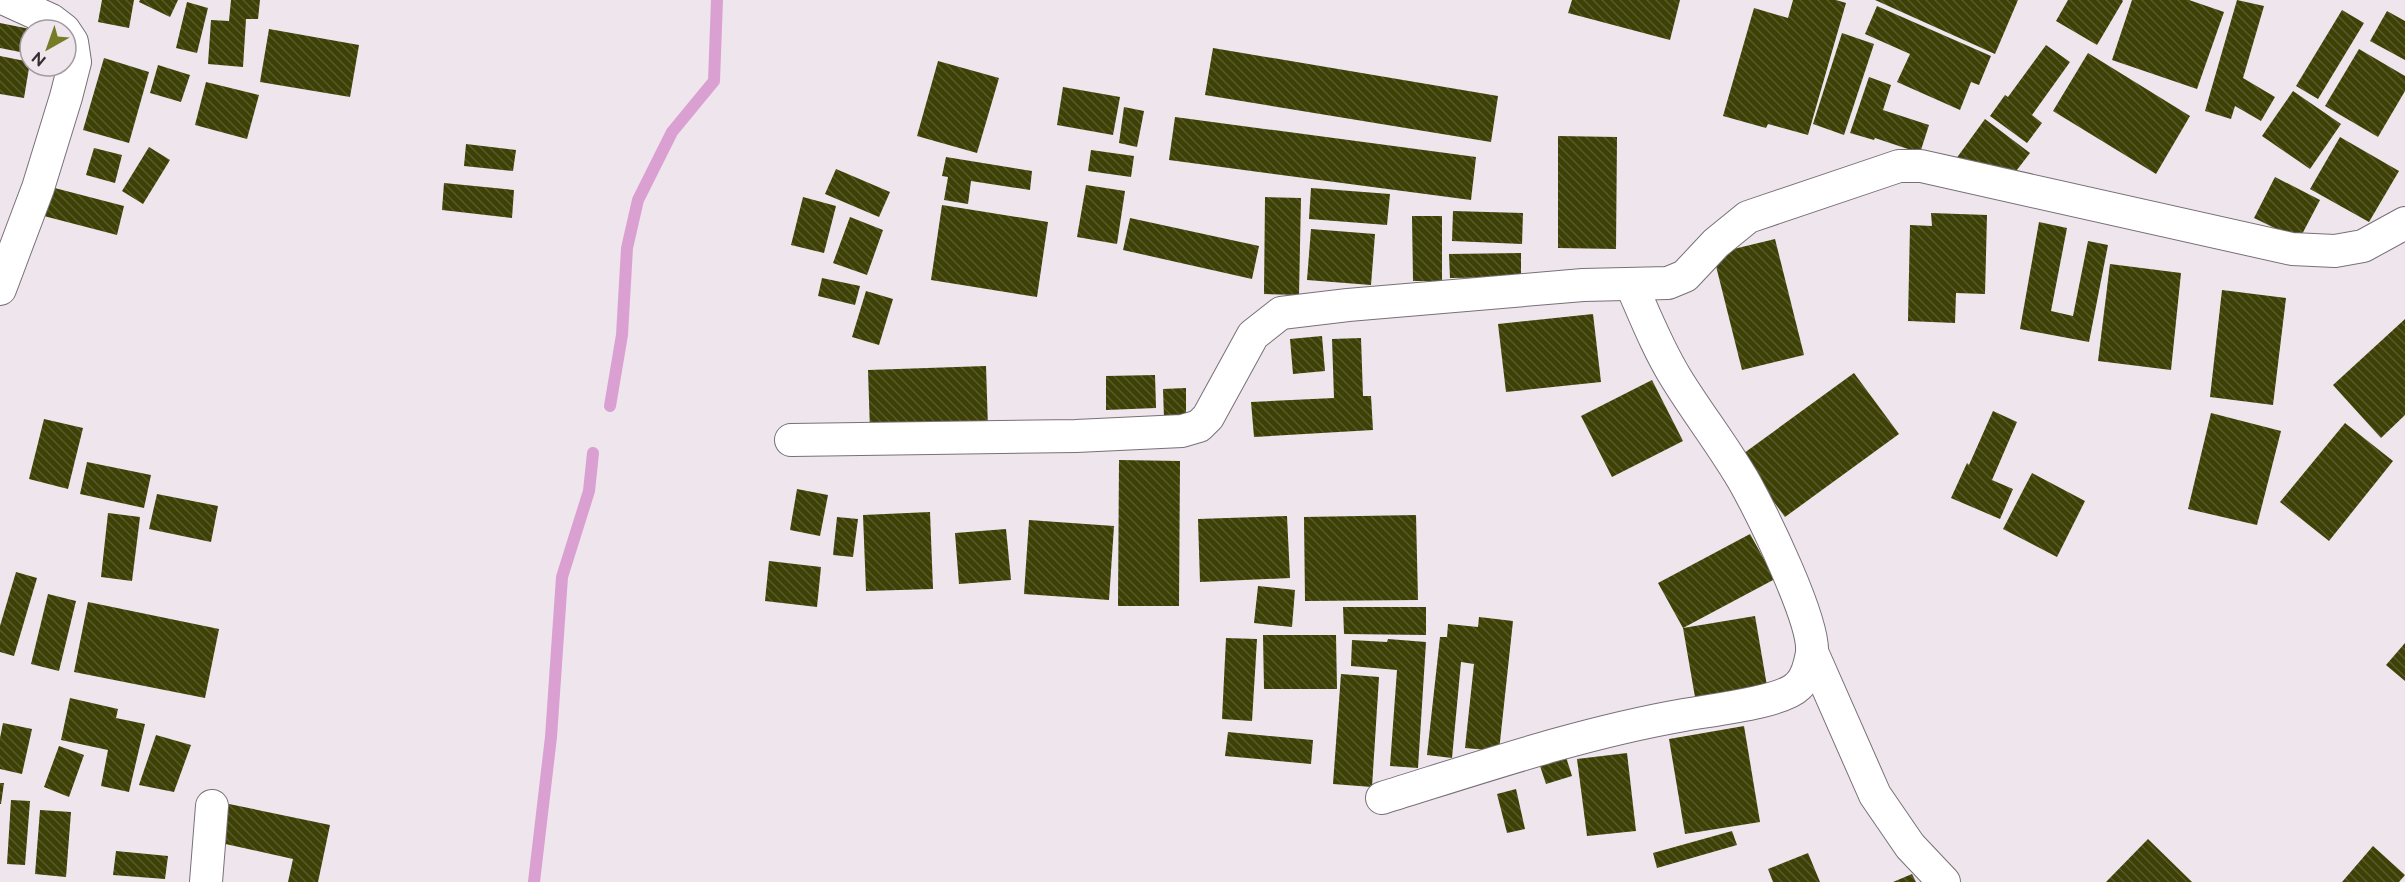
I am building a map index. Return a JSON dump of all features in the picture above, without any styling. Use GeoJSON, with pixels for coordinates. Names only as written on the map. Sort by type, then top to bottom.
{"type":"FeatureCollection","features":[{"type":"Feature","properties":{"kind":"street"},"geometry":{"type":"LineString","coordinates":[[7,0],[47,18]]}},
{"type":"Feature","properties":{"kind":"street"},"geometry":{"type":"LineString","coordinates":[[0,289],[38,188],[71,78]]}},
{"type":"Feature","properties":{"kind":"street"},"geometry":{"type":"LineString","coordinates":[[791,440],[1076,436],[1182,431],[1199,426],[1208,417],[1253,335],[1281,313],[1583,285],[1668,283],[1685,276],[1716,243],[1748,216],[1899,166],[1921,166],[2292,249],[2335,251],[2363,246],[2405,223]]}},
{"type":"Feature","properties":{"kind":"street"},"geometry":{"type":"LineString","coordinates":[[1631,284],[1665,359],[1746,485],[1769,532],[1803,610],[1812,652],[1875,795],[1910,846],[1944,882]]}},
{"type":"Feature","properties":{"kind":"street"},"geometry":{"type":"LineString","coordinates":[[1382,798],[1549,745],[1668,717],[1770,699],[1797,688],[1806,674],[1812,652]]}},
{"type":"Feature","properties":{"kind":"street"},"geometry":{"type":"LineString","coordinates":[[206,882],[212,806]]}},
{"type":"Feature","properties":{"kind":"building"},"geometry":{"type":"Polygon","coordinates":[[[102,0],[134,0],[129,28],[98,22],[102,0]]]}},
{"type":"Feature","properties":{"kind":"building"},"geometry":{"type":"Polygon","coordinates":[[[140,0],[178,0],[170,17],[139,2],[140,0]]]}},
{"type":"Feature","properties":{"kind":"building"},"geometry":{"type":"Polygon","coordinates":[[[231,0],[260,0],[258,19],[246,19],[243,67],[208,64],[211,20],[229,21],[231,0]]]}},
{"type":"Feature","properties":{"kind":"building"},"geometry":{"type":"Polygon","coordinates":[[[1572,0],[1680,0],[1670,40],[1568,13],[1572,0]]]}},
{"type":"Feature","properties":{"kind":"building"},"geometry":{"type":"Polygon","coordinates":[[[1793,0],[1836,0],[1846,3],[1808,135],[1768,124],[1766,128],[1723,116],[1754,8],[1788,18],[1793,0]]]}},
{"type":"Feature","properties":{"kind":"building"},"geometry":{"type":"Polygon","coordinates":[[[1875,0],[2018,0],[1995,54],[1875,0]]]}},
{"type":"Feature","properties":{"kind":"building"},"geometry":{"type":"Polygon","coordinates":[[[2068,0],[2123,1],[2097,45],[2056,21],[2068,0]]]}},
{"type":"Feature","properties":{"kind":"building"},"geometry":{"type":"Polygon","coordinates":[[[2132,0],[2189,0],[2224,12],[2197,89],[2112,60],[2132,0]]]}},
{"type":"Feature","properties":{"kind":"building"},"geometry":{"type":"Polygon","coordinates":[[[2237,0],[2264,6],[2243,78],[2275,97],[2261,121],[2235,106],[2231,119],[2205,111],[2237,0]]]}},
{"type":"Feature","properties":{"kind":"building"},"geometry":{"type":"Polygon","coordinates":[[[187,2],[208,8],[197,53],[176,48],[187,2]]]}},
{"type":"Feature","properties":{"kind":"building"},"geometry":{"type":"Polygon","coordinates":[[[1877,6],[1991,56],[1979,85],[1971,82],[1960,110],[1897,82],[1910,54],[1865,34],[1877,6]]]}},
{"type":"Feature","properties":{"kind":"building"},"geometry":{"type":"Polygon","coordinates":[[[2342,10],[2364,23],[2318,99],[2296,86],[2342,10]]]}},
{"type":"Feature","properties":{"kind":"building"},"geometry":{"type":"Polygon","coordinates":[[[2387,11],[2405,21],[2405,60],[2370,41],[2387,11]]]}},
{"type":"Feature","properties":{"kind":"building"},"geometry":{"type":"Polygon","coordinates":[[[0,23],[18,27],[18,52],[0,48],[0,23]]]}},
{"type":"Feature","properties":{"kind":"building"},"geometry":{"type":"Polygon","coordinates":[[[269,29],[359,45],[350,97],[260,82],[269,29]]]}},
{"type":"Feature","properties":{"kind":"building"},"geometry":{"type":"Polygon","coordinates":[[[1842,33],[1874,44],[1844,135],[1813,124],[1842,33]]]}},
{"type":"Feature","properties":{"kind":"building"},"geometry":{"type":"Polygon","coordinates":[[[2046,45],[2070,62],[2032,115],[2042,123],[2027,143],[1990,116],[2005,95],[2008,97],[2046,45]]]}},
{"type":"Feature","properties":{"kind":"building"},"geometry":{"type":"Polygon","coordinates":[[[1213,48],[1498,96],[1491,142],[1205,95],[1213,48]]]}},
{"type":"Feature","properties":{"kind":"building"},"geometry":{"type":"Polygon","coordinates":[[[2359,49],[2405,76],[2405,91],[2378,137],[2325,106],[2359,49]]]}},
{"type":"Feature","properties":{"kind":"building"},"geometry":{"type":"Polygon","coordinates":[[[2088,53],[2190,116],[2156,174],[2053,111],[2088,53]]]}},
{"type":"Feature","properties":{"kind":"building"},"geometry":{"type":"Polygon","coordinates":[[[0,56],[18,60],[18,78],[27,78],[24,98],[0,94],[0,56]]]}},
{"type":"Feature","properties":{"kind":"building"},"geometry":{"type":"Polygon","coordinates":[[[104,58],[149,72],[129,143],[83,130],[104,58]]]}},
{"type":"Feature","properties":{"kind":"building"},"geometry":{"type":"Polygon","coordinates":[[[938,61],[999,78],[977,153],[917,136],[938,61]]]}},
{"type":"Feature","properties":{"kind":"building"},"geometry":{"type":"Polygon","coordinates":[[[158,65],[190,75],[181,102],[150,93],[158,65]]]}},
{"type":"Feature","properties":{"kind":"building"},"geometry":{"type":"Polygon","coordinates":[[[1869,77],[1891,85],[1883,110],[1929,125],[1920,153],[1875,138],[1874,140],[1850,133],[1869,77]]]}},
{"type":"Feature","properties":{"kind":"building"},"geometry":{"type":"Polygon","coordinates":[[[206,82],[259,95],[247,139],[195,125],[206,82]]]}},
{"type":"Feature","properties":{"kind":"building"},"geometry":{"type":"Polygon","coordinates":[[[1063,87],[1120,97],[1113,135],[1057,125],[1063,87]]]}},
{"type":"Feature","properties":{"kind":"building"},"geometry":{"type":"Polygon","coordinates":[[[2293,91],[2341,124],[2310,169],[2262,136],[2293,91]]]}},
{"type":"Feature","properties":{"kind":"building"},"geometry":{"type":"Polygon","coordinates":[[[1124,107],[1144,111],[1137,147],[1119,143],[1124,107]]]}},
{"type":"Feature","properties":{"kind":"building"},"geometry":{"type":"Polygon","coordinates":[[[1175,117],[1476,157],[1471,200],[1169,160],[1175,117]]]}},
{"type":"Feature","properties":{"kind":"building"},"geometry":{"type":"Polygon","coordinates":[[[1985,119],[2030,153],[2010,179],[1953,163],[1985,119]]]}},
{"type":"Feature","properties":{"kind":"building"},"geometry":{"type":"Polygon","coordinates":[[[1558,136],[1617,137],[1616,249],[1558,248],[1558,136]]]}},
{"type":"Feature","properties":{"kind":"building"},"geometry":{"type":"Polygon","coordinates":[[[2340,137],[2399,171],[2369,222],[2310,189],[2340,137]]]}},
{"type":"Feature","properties":{"kind":"building"},"geometry":{"type":"Polygon","coordinates":[[[466,144],[516,150],[513,171],[464,166],[466,144]]]}},
{"type":"Feature","properties":{"kind":"building"},"geometry":{"type":"Polygon","coordinates":[[[149,147],[170,160],[143,204],[122,191],[149,147]]]}},
{"type":"Feature","properties":{"kind":"building"},"geometry":{"type":"Polygon","coordinates":[[[94,148],[122,155],[115,183],[86,175],[94,148]]]}},
{"type":"Feature","properties":{"kind":"building"},"geometry":{"type":"Polygon","coordinates":[[[1091,150],[1134,156],[1131,177],[1088,171],[1091,150]]]}},
{"type":"Feature","properties":{"kind":"building"},"geometry":{"type":"Polygon","coordinates":[[[946,157],[1032,171],[1030,190],[971,181],[968,204],[944,200],[948,177],[942,176],[946,157]]]}},
{"type":"Feature","properties":{"kind":"building"},"geometry":{"type":"Polygon","coordinates":[[[836,169],[890,192],[879,217],[825,194],[836,169]]]}},
{"type":"Feature","properties":{"kind":"building"},"geometry":{"type":"Polygon","coordinates":[[[2275,177],[2320,200],[2299,240],[2254,218],[2275,177]]]}},
{"type":"Feature","properties":{"kind":"building"},"geometry":{"type":"Polygon","coordinates":[[[444,183],[514,190],[512,218],[442,210],[444,183]]]}},
{"type":"Feature","properties":{"kind":"building"},"geometry":{"type":"Polygon","coordinates":[[[1086,185],[1125,191],[1117,244],[1077,237],[1086,185]]]}},
{"type":"Feature","properties":{"kind":"building"},"geometry":{"type":"Polygon","coordinates":[[[47,186],[124,206],[117,235],[40,215],[47,186]]]}},
{"type":"Feature","properties":{"kind":"building"},"geometry":{"type":"Polygon","coordinates":[[[1311,188],[1390,194],[1387,225],[1309,219],[1311,188]]]}},
{"type":"Feature","properties":{"kind":"building"},"geometry":{"type":"Polygon","coordinates":[[[803,197],[836,206],[824,253],[791,245],[803,197]]]}},
{"type":"Feature","properties":{"kind":"building"},"geometry":{"type":"Polygon","coordinates":[[[1265,197],[1301,198],[1299,295],[1264,294],[1265,197]]]}},
{"type":"Feature","properties":{"kind":"building"},"geometry":{"type":"Polygon","coordinates":[[[942,205],[1048,222],[1037,297],[931,280],[942,205]]]}},
{"type":"Feature","properties":{"kind":"building"},"geometry":{"type":"Polygon","coordinates":[[[1453,211],[1523,213],[1522,244],[1452,241],[1453,211]]]}},
{"type":"Feature","properties":{"kind":"building"},"geometry":{"type":"Polygon","coordinates":[[[1931,213],[1987,215],[1985,294],[1956,293],[1955,323],[1908,321],[1910,225],[1932,226],[1931,213]]]}},
{"type":"Feature","properties":{"kind":"building"},"geometry":{"type":"Polygon","coordinates":[[[1412,216],[1442,216],[1442,281],[1413,281],[1412,216]]]}},
{"type":"Feature","properties":{"kind":"building"},"geometry":{"type":"Polygon","coordinates":[[[850,217],[883,230],[867,275],[833,263],[850,217]]]}},
{"type":"Feature","properties":{"kind":"building"},"geometry":{"type":"Polygon","coordinates":[[[1130,218],[1259,246],[1252,279],[1123,250],[1130,218]]]}},
{"type":"Feature","properties":{"kind":"building"},"geometry":{"type":"Polygon","coordinates":[[[2039,222],[2067,228],[2051,311],[2073,316],[2088,241],[2108,245],[2089,342],[2020,329],[2039,222]]]}},
{"type":"Feature","properties":{"kind":"building"},"geometry":{"type":"Polygon","coordinates":[[[1311,229],[1375,234],[1371,285],[1307,280],[1311,229]]]}},
{"type":"Feature","properties":{"kind":"building"},"geometry":{"type":"Polygon","coordinates":[[[1775,239],[1804,355],[1742,370],[1713,254],[1775,239]]]}},
{"type":"Feature","properties":{"kind":"building"},"geometry":{"type":"Polygon","coordinates":[[[1521,253],[1521,277],[1450,278],[1449,254],[1521,253]]]}},
{"type":"Feature","properties":{"kind":"building"},"geometry":{"type":"Polygon","coordinates":[[[2110,264],[2181,273],[2171,370],[2098,361],[2110,264]]]}},
{"type":"Feature","properties":{"kind":"building"},"geometry":{"type":"Polygon","coordinates":[[[822,278],[860,286],[855,305],[818,296],[822,278]]]}},
{"type":"Feature","properties":{"kind":"building"},"geometry":{"type":"Polygon","coordinates":[[[2222,290],[2286,298],[2273,405],[2210,397],[2222,290]]]}},
{"type":"Feature","properties":{"kind":"building"},"geometry":{"type":"Polygon","coordinates":[[[866,291],[893,299],[879,345],[852,337],[866,291]]]}},
{"type":"Feature","properties":{"kind":"building"},"geometry":{"type":"Polygon","coordinates":[[[1593,314],[1601,382],[1506,392],[1498,324],[1593,314]]]}},
{"type":"Feature","properties":{"kind":"building"},"geometry":{"type":"Polygon","coordinates":[[[2405,319],[2405,415],[2381,438],[2333,385],[2405,319]]]}},
{"type":"Feature","properties":{"kind":"building"},"geometry":{"type":"Polygon","coordinates":[[[1322,336],[1325,371],[1293,374],[1290,339],[1322,336]]]}},
{"type":"Feature","properties":{"kind":"building"},"geometry":{"type":"Polygon","coordinates":[[[1361,338],[1363,396],[1371,396],[1373,430],[1254,437],[1251,402],[1334,398],[1332,339],[1361,338]]]}},
{"type":"Feature","properties":{"kind":"building"},"geometry":{"type":"Polygon","coordinates":[[[986,366],[988,428],[870,431],[868,370],[986,366]]]}},
{"type":"Feature","properties":{"kind":"building"},"geometry":{"type":"Polygon","coordinates":[[[1854,373],[1899,434],[1785,517],[1740,456],[1854,373]]]}},
{"type":"Feature","properties":{"kind":"building"},"geometry":{"type":"Polygon","coordinates":[[[1155,375],[1156,408],[1106,410],[1106,376],[1155,375]]]}},
{"type":"Feature","properties":{"kind":"building"},"geometry":{"type":"Polygon","coordinates":[[[1652,380],[1683,441],[1612,477],[1581,416],[1652,380]]]}},
{"type":"Feature","properties":{"kind":"building"},"geometry":{"type":"Polygon","coordinates":[[[1186,388],[1186,417],[1164,418],[1163,389],[1186,388]]]}},
{"type":"Feature","properties":{"kind":"building"},"geometry":{"type":"Polygon","coordinates":[[[1993,411],[2017,422],[1992,480],[2013,489],[2000,519],[1951,498],[1967,463],[1969,465],[1993,411]]]}},
{"type":"Feature","properties":{"kind":"building"},"geometry":{"type":"Polygon","coordinates":[[[2211,413],[2281,431],[2257,525],[2188,509],[2211,413]]]}},
{"type":"Feature","properties":{"kind":"building"},"geometry":{"type":"Polygon","coordinates":[[[44,419],[83,428],[68,489],[29,479],[44,419]]]}},
{"type":"Feature","properties":{"kind":"building"},"geometry":{"type":"Polygon","coordinates":[[[2345,423],[2393,461],[2329,541],[2280,502],[2345,423]]]}},
{"type":"Feature","properties":{"kind":"building"},"geometry":{"type":"Polygon","coordinates":[[[1119,460],[1180,461],[1179,606],[1118,606],[1119,460]]]}},
{"type":"Feature","properties":{"kind":"building"},"geometry":{"type":"Polygon","coordinates":[[[87,462],[151,475],[144,508],[80,494],[87,462]]]}},
{"type":"Feature","properties":{"kind":"building"},"geometry":{"type":"Polygon","coordinates":[[[2032,473],[2085,501],[2057,557],[2003,529],[2032,473]]]}},
{"type":"Feature","properties":{"kind":"building"},"geometry":{"type":"Polygon","coordinates":[[[797,489],[828,495],[820,536],[790,530],[797,489]]]}},
{"type":"Feature","properties":{"kind":"building"},"geometry":{"type":"Polygon","coordinates":[[[157,494],[218,506],[211,542],[149,529],[157,494]]]}},
{"type":"Feature","properties":{"kind":"building"},"geometry":{"type":"Polygon","coordinates":[[[930,512],[933,589],[866,591],[863,515],[930,512]]]}},
{"type":"Feature","properties":{"kind":"building"},"geometry":{"type":"Polygon","coordinates":[[[108,513],[140,517],[132,581],[101,577],[108,513]]]}},
{"type":"Feature","properties":{"kind":"building"},"geometry":{"type":"Polygon","coordinates":[[[1416,515],[1418,600],[1305,601],[1304,517],[1416,515]]]}},
{"type":"Feature","properties":{"kind":"building"},"geometry":{"type":"Polygon","coordinates":[[[1287,516],[1290,578],[1200,582],[1198,519],[1287,516]]]}},
{"type":"Feature","properties":{"kind":"building"},"geometry":{"type":"Polygon","coordinates":[[[837,517],[858,519],[853,557],[833,555],[837,517]]]}},
{"type":"Feature","properties":{"kind":"building"},"geometry":{"type":"Polygon","coordinates":[[[1029,520],[1114,526],[1109,600],[1024,594],[1029,520]]]}},
{"type":"Feature","properties":{"kind":"building"},"geometry":{"type":"Polygon","coordinates":[[[1006,529],[1011,580],[959,584],[955,533],[1006,529]]]}},
{"type":"Feature","properties":{"kind":"building"},"geometry":{"type":"Polygon","coordinates":[[[1750,534],[1775,579],[1683,628],[1658,583],[1750,534]]]}},
{"type":"Feature","properties":{"kind":"building"},"geometry":{"type":"Polygon","coordinates":[[[769,561],[821,567],[817,607],[765,601],[769,561]]]}},
{"type":"Feature","properties":{"kind":"building"},"geometry":{"type":"Polygon","coordinates":[[[16,572],[37,578],[14,656],[0,652],[0,626],[16,572]]]}},
{"type":"Feature","properties":{"kind":"building"},"geometry":{"type":"Polygon","coordinates":[[[1258,586],[1295,590],[1292,627],[1254,623],[1258,586]]]}},
{"type":"Feature","properties":{"kind":"building"},"geometry":{"type":"Polygon","coordinates":[[[48,594],[76,601],[59,671],[31,664],[48,594]]]}},
{"type":"Feature","properties":{"kind":"building"},"geometry":{"type":"Polygon","coordinates":[[[88,602],[219,629],[205,698],[74,672],[88,602]]]}},
{"type":"Feature","properties":{"kind":"building"},"geometry":{"type":"Polygon","coordinates":[[[1343,607],[1426,607],[1426,635],[1344,634],[1343,607]]]}},
{"type":"Feature","properties":{"kind":"building"},"geometry":{"type":"Polygon","coordinates":[[[1755,616],[1767,686],[1695,697],[1683,628],[1755,616]]]}},
{"type":"Feature","properties":{"kind":"building"},"geometry":{"type":"Polygon","coordinates":[[[1479,617],[1513,621],[1499,751],[1465,748],[1474,664],[1461,662],[1452,758],[1427,755],[1440,637],[1447,637],[1448,624],[1478,627],[1479,617]]]}},
{"type":"Feature","properties":{"kind":"building"},"geometry":{"type":"Polygon","coordinates":[[[1263,635],[1336,635],[1337,689],[1264,689],[1263,635]]]}},
{"type":"Feature","properties":{"kind":"building"},"geometry":{"type":"Polygon","coordinates":[[[1226,638],[1257,639],[1252,721],[1222,719],[1226,638]]]}},
{"type":"Feature","properties":{"kind":"building"},"geometry":{"type":"Polygon","coordinates":[[[1388,639],[1426,642],[1418,768],[1390,766],[1397,670],[1351,666],[1352,640],[1387,642],[1388,639]]]}},
{"type":"Feature","properties":{"kind":"building"},"geometry":{"type":"Polygon","coordinates":[[[2405,643],[2405,681],[2386,665],[2405,643]]]}},
{"type":"Feature","properties":{"kind":"building"},"geometry":{"type":"Polygon","coordinates":[[[1341,674],[1379,677],[1372,787],[1333,784],[1341,674]]]}},
{"type":"Feature","properties":{"kind":"building"},"geometry":{"type":"Polygon","coordinates":[[[70,698],[118,709],[116,718],[145,724],[129,792],[101,786],[108,750],[61,740],[70,698]]]}},
{"type":"Feature","properties":{"kind":"building"},"geometry":{"type":"Polygon","coordinates":[[[3,723],[32,729],[22,774],[0,769],[0,738],[3,723]]]}},
{"type":"Feature","properties":{"kind":"building"},"geometry":{"type":"Polygon","coordinates":[[[1744,726],[1760,822],[1685,834],[1669,739],[1744,726]]]}},
{"type":"Feature","properties":{"kind":"building"},"geometry":{"type":"Polygon","coordinates":[[[1228,732],[1313,740],[1311,764],[1225,756],[1228,732]]]}},
{"type":"Feature","properties":{"kind":"building"},"geometry":{"type":"Polygon","coordinates":[[[156,735],[191,745],[174,792],[139,785],[156,735]]]}},
{"type":"Feature","properties":{"kind":"building"},"geometry":{"type":"Polygon","coordinates":[[[59,746],[84,755],[69,797],[44,787],[59,746]]]}},
{"type":"Feature","properties":{"kind":"building"},"geometry":{"type":"Polygon","coordinates":[[[1627,753],[1636,831],[1587,836],[1577,759],[1627,753]]]}},
{"type":"Feature","properties":{"kind":"building"},"geometry":{"type":"Polygon","coordinates":[[[1566,757],[1572,776],[1546,784],[1540,766],[1566,757]]]}},
{"type":"Feature","properties":{"kind":"building"},"geometry":{"type":"Polygon","coordinates":[[[0,783],[4,783],[1,804],[0,804],[0,783]]]}},
{"type":"Feature","properties":{"kind":"building"},"geometry":{"type":"Polygon","coordinates":[[[1516,789],[1525,829],[1507,833],[1497,794],[1516,789]]]}},
{"type":"Feature","properties":{"kind":"building"},"geometry":{"type":"Polygon","coordinates":[[[11,800],[30,801],[25,865],[7,864],[11,800]]]}},
{"type":"Feature","properties":{"kind":"building"},"geometry":{"type":"Polygon","coordinates":[[[229,804],[330,825],[318,882],[288,882],[293,859],[221,843],[229,804]]]}},
{"type":"Feature","properties":{"kind":"building"},"geometry":{"type":"Polygon","coordinates":[[[40,810],[71,812],[66,877],[35,874],[40,810]]]}},
{"type":"Feature","properties":{"kind":"building"},"geometry":{"type":"Polygon","coordinates":[[[1732,831],[1737,845],[1657,868],[1653,853],[1732,831]]]}},
{"type":"Feature","properties":{"kind":"building"},"geometry":{"type":"Polygon","coordinates":[[[2148,839],[2192,882],[2106,882],[2148,839]]]}},
{"type":"Feature","properties":{"kind":"building"},"geometry":{"type":"Polygon","coordinates":[[[2373,846],[2405,875],[2399,882],[2342,882],[2373,846]]]}},
{"type":"Feature","properties":{"kind":"building"},"geometry":{"type":"Polygon","coordinates":[[[116,851],[168,856],[165,879],[113,875],[116,851]]]}},
{"type":"Feature","properties":{"kind":"building"},"geometry":{"type":"Polygon","coordinates":[[[1808,853],[1820,882],[1773,882],[1768,869],[1808,853]]]}},
{"type":"Feature","properties":{"kind":"building"},"geometry":{"type":"Polygon","coordinates":[[[1912,874],[1916,882],[1893,882],[1912,874]]]}},
{"type":"Feature","properties":{"kind":"waterway"},"geometry":{"type":"LineString","coordinates":[[610,406],[622,335],[627,248],[638,200],[672,132],[714,81],[717,0]]}},
{"type":"Feature","properties":{"kind":"waterway"},"geometry":{"type":"LineString","coordinates":[[534,882],[551,737],[562,577],[589,491],[593,453]]}}]}
